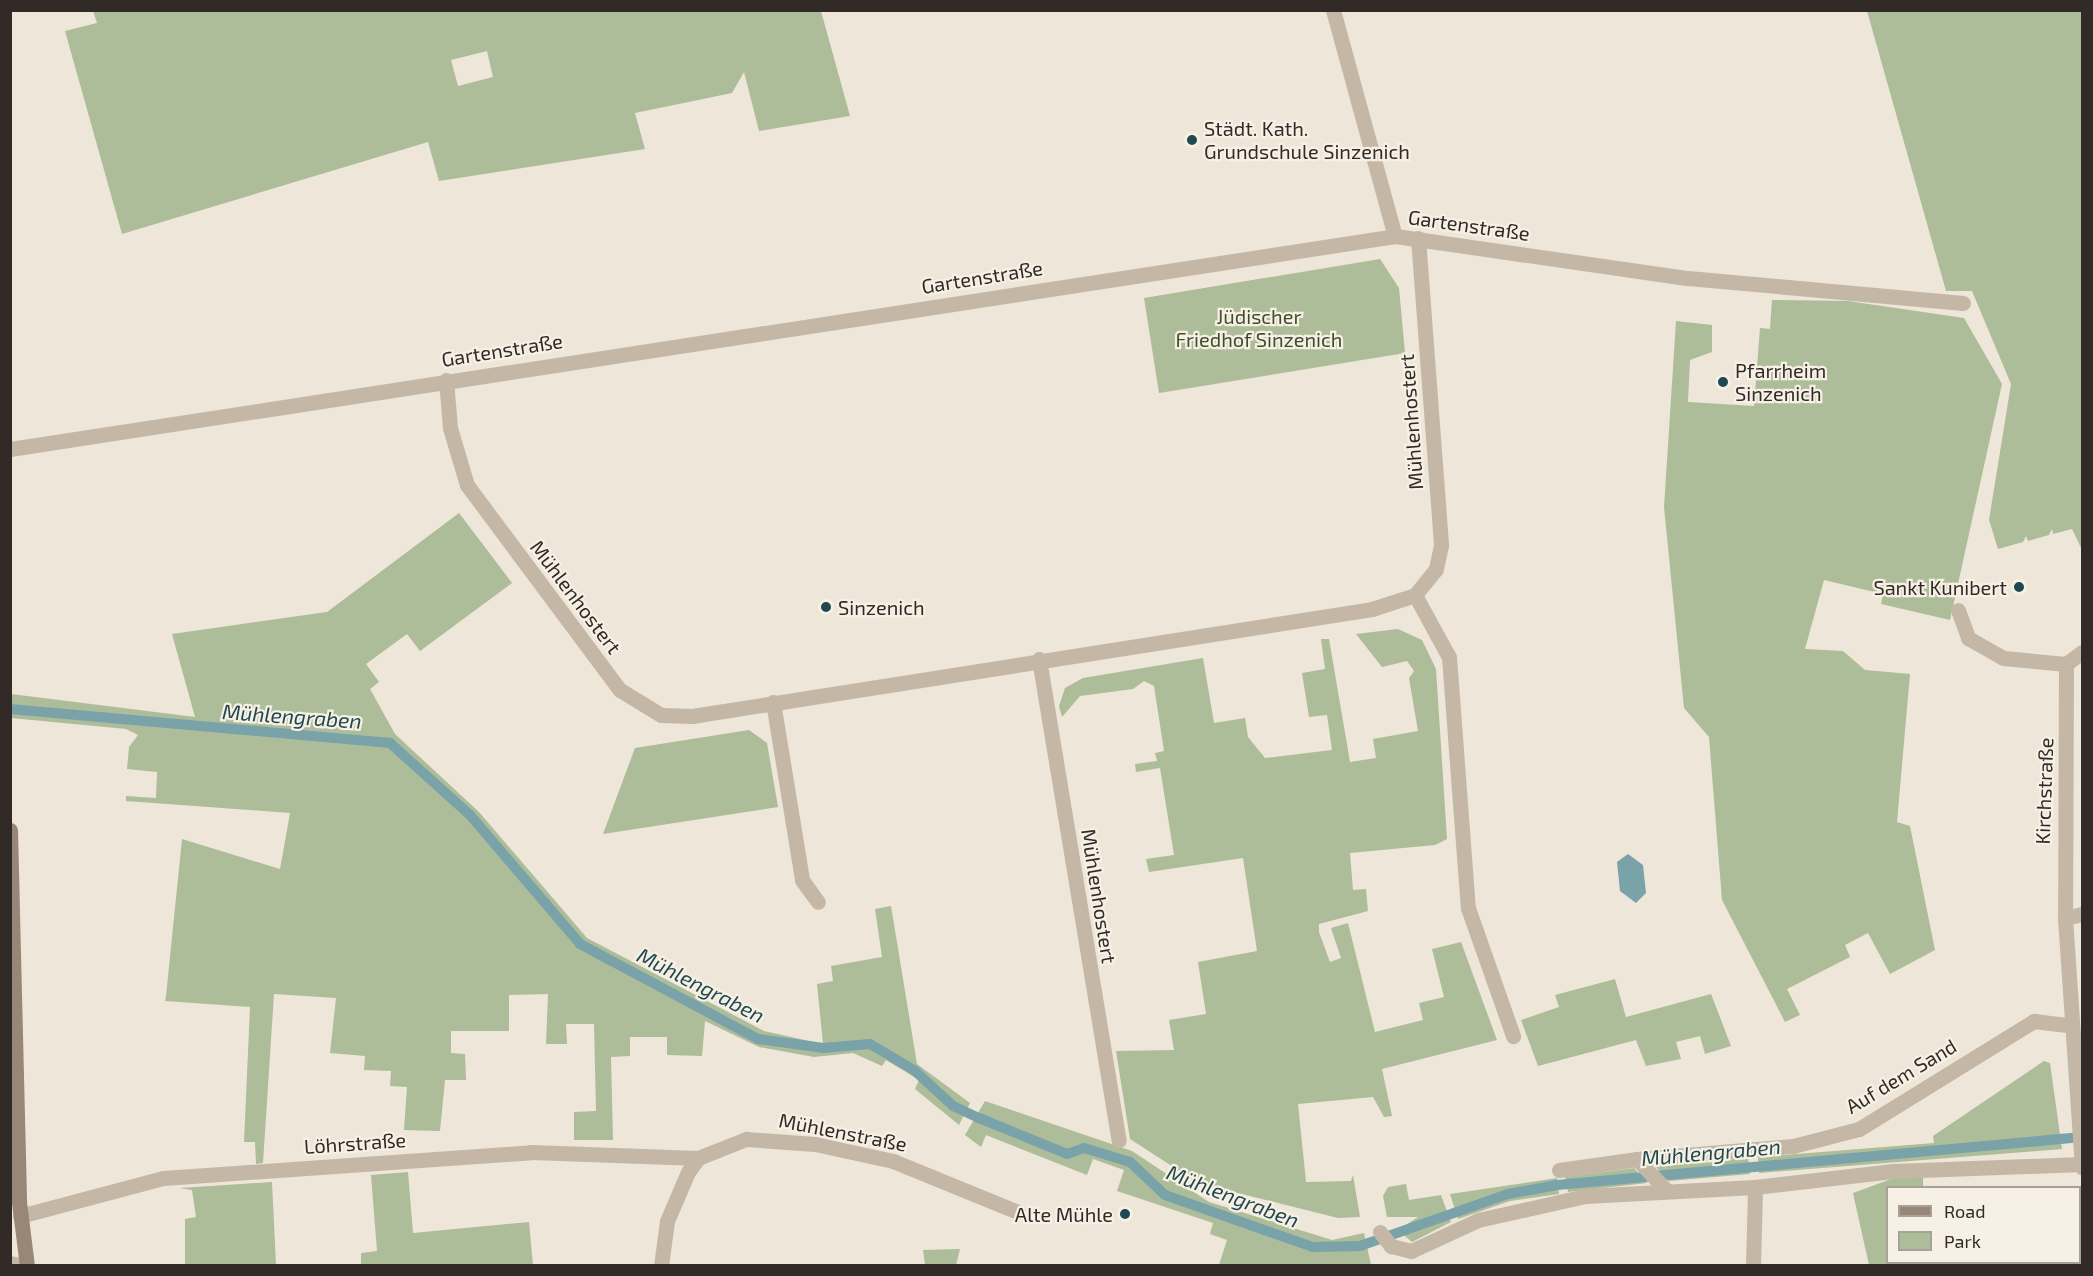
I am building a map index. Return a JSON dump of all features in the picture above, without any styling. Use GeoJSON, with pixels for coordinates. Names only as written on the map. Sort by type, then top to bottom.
{"type":"FeatureCollection","features":[{"type":"Feature","properties":{"kind":"main road"},"geometry":{"type":"LineString","coordinates":[[10,830],[20,1216],[27,1266]]}},
{"type":"Feature","properties":{"kind":"street"},"geometry":{"type":"LineString","coordinates":[[1333,10],[1395,236]]}},
{"type":"Feature","properties":{"kind":"street","name":"Gartenstraße"},"geometry":{"type":"LineString","coordinates":[[10,449],[446,380],[1395,236],[1688,278],[1963,303]]}},
{"type":"Feature","properties":{"kind":"street","name":"Mühlenhostert"},"geometry":{"type":"LineString","coordinates":[[446,380],[450,429],[467,485],[620,690],[649,710],[676,717],[1372,609],[1415,595],[1431,578],[1441,545],[1418,238]]}},
{"type":"Feature","properties":{"kind":"street"},"geometry":{"type":"LineString","coordinates":[[1415,595],[1449,657],[1468,908],[1513,1036]]}},
{"type":"Feature","properties":{"kind":"street"},"geometry":{"type":"LineString","coordinates":[[1958,610],[1968,638],[2003,658],[2066,664],[2082,652]]}},
{"type":"Feature","properties":{"kind":"street","name":"Mühlenhostert"},"geometry":{"type":"LineString","coordinates":[[1039,659],[1119,1140]]}},
{"type":"Feature","properties":{"kind":"street","name":"Kirchstraße"},"geometry":{"type":"LineString","coordinates":[[2066,664],[2065,918],[2077,1147],[2082,1166]]}},
{"type":"Feature","properties":{"kind":"street"},"geometry":{"type":"LineString","coordinates":[[773,702],[802,880],[818,902]]}},
{"type":"Feature","properties":{"kind":"street"},"geometry":{"type":"LineString","coordinates":[[2065,918],[2082,914]]}},
{"type":"Feature","properties":{"kind":"street","name":"Auf dem Sand"},"geometry":{"type":"LineString","coordinates":[[1559,1170],[1793,1146],[1859,1129],[2034,1021],[2069,1025]]}},
{"type":"Feature","properties":{"kind":"street","name":"Mühlenstraße"},"geometry":{"type":"LineString","coordinates":[[698,1158],[746,1139],[815,1144],[921,1169],[1018,1212]]}},
{"type":"Feature","properties":{"kind":"street","name":"Löhrstraße"},"geometry":{"type":"LineString","coordinates":[[20,1216],[163,1178],[531,1152],[698,1158]]}},
{"type":"Feature","properties":{"kind":"street"},"geometry":{"type":"LineString","coordinates":[[661,1266],[673,1204],[698,1158]]}},
{"type":"Feature","properties":{"kind":"street"},"geometry":{"type":"LineString","coordinates":[[1641,1162],[1663,1186]]}},
{"type":"Feature","properties":{"kind":"street"},"geometry":{"type":"LineString","coordinates":[[1380,1232],[1391,1246],[1411,1251],[1478,1220],[1565,1198],[1663,1186],[1755,1187],[1893,1171],[2082,1166]]}},
{"type":"Feature","properties":{"kind":"street"},"geometry":{"type":"LineString","coordinates":[[1754,1266],[1755,1187]]}},
{"type":"Feature","properties":{"kind":"street"},"geometry":{"type":"LineString","coordinates":[[10,1263],[27,1266]]}},
{"type":"Feature","properties":{"kind":"green space"},"geometry":{"type":"Polygon","coordinates":[[[93,11],[821,11],[850,116],[759,131],[744,72],[732,93],[635,113],[645,149],[439,181],[428,142],[122,234],[65,31],[97,23],[93,11]],[[487,51],[451,60],[458,86],[493,77],[487,51]]]}},
{"type":"Feature","properties":{"kind":"green space"},"geometry":{"type":"Polygon","coordinates":[[[1867,11],[2082,11],[2082,550],[2072,529],[2053,534],[2052,529],[2049,535],[2028,541],[2026,536],[2023,542],[1998,549],[1989,520],[2011,384],[1972,291],[1946,291],[1867,11]]]}},
{"type":"Feature","properties":{"kind":"green space","name":"Jüdischer Friedhof Sinzenich"},"geometry":{"type":"Polygon","coordinates":[[[1380,259],[1399,288],[1405,353],[1159,393],[1144,298],[1380,259]]]}},
{"type":"Feature","properties":{"kind":"green space"},"geometry":{"type":"Polygon","coordinates":[[[1772,300],[1848,301],[1964,318],[2002,384],[1950,620],[1881,604],[1883,594],[1824,580],[1805,649],[1843,651],[1865,670],[1910,674],[1897,822],[1910,826],[1935,950],[1890,974],[1868,933],[1845,945],[1850,957],[1787,989],[1800,1015],[1785,1022],[1722,900],[1709,737],[1684,708],[1664,507],[1676,321],[1712,325],[1712,352],[1690,360],[1688,402],[1754,406],[1760,328],[1770,329],[1772,300]]]}},
{"type":"Feature","properties":{"kind":"green space"},"geometry":{"type":"Polygon","coordinates":[[[459,513],[512,583],[420,651],[407,634],[366,664],[379,682],[370,689],[395,734],[479,812],[587,938],[764,1031],[823,1044],[817,984],[833,981],[831,966],[882,957],[875,909],[891,906],[917,1064],[970,1103],[959,1125],[915,1089],[919,1080],[886,1060],[882,1066],[853,1053],[814,1057],[759,1047],[705,1021],[702,1056],[667,1055],[667,1037],[630,1037],[630,1056],[611,1057],[613,1140],[574,1140],[574,1112],[596,1111],[594,1024],[566,1024],[567,1044],[546,1044],[548,994],[509,995],[509,1031],[451,1031],[451,1053],[465,1054],[466,1080],[445,1080],[440,1131],[404,1130],[407,1087],[390,1086],[391,1071],[364,1070],[365,1056],[330,1053],[336,998],[274,994],[263,1163],[256,1164],[255,1142],[244,1142],[250,1007],[165,1001],[182,839],[280,869],[290,813],[126,801],[126,796],[156,798],[157,772],[127,769],[129,747],[138,735],[126,729],[11,718],[11,694],[195,717],[172,634],[327,612],[459,513]]]}},
{"type":"Feature","properties":{"kind":"green space"},"geometry":{"type":"Polygon","coordinates":[[[1398,629],[1422,640],[1436,669],[1447,839],[1435,845],[1350,853],[1353,890],[1366,889],[1368,911],[1319,924],[1319,932],[1330,962],[1341,958],[1331,928],[1348,923],[1375,1032],[1423,1020],[1419,1003],[1444,997],[1432,949],[1461,942],[1497,1040],[1382,1069],[1392,1116],[1384,1117],[1373,1097],[1298,1104],[1306,1182],[1351,1181],[1353,1175],[1360,1217],[1338,1218],[1198,1183],[1130,1139],[1116,1051],[1174,1050],[1169,1020],[1206,1014],[1198,962],[1257,951],[1243,858],[1149,872],[1146,859],[1174,855],[1160,768],[1136,772],[1135,764],[1157,761],[1155,753],[1164,751],[1154,686],[1144,681],[1133,689],[1080,696],[1062,717],[1059,706],[1065,688],[1083,678],[1203,658],[1214,723],[1245,718],[1248,737],[1265,758],[1332,750],[1327,715],[1309,717],[1302,673],[1325,669],[1321,639],[1329,639],[1350,762],[1376,758],[1373,739],[1418,731],[1409,678],[1414,671],[1407,661],[1382,667],[1356,634],[1398,629]]]}},
{"type":"Feature","properties":{"kind":"green space"},"geometry":{"type":"Polygon","coordinates":[[[749,730],[767,743],[778,807],[603,834],[635,748],[749,730]]]}},
{"type":"Feature","properties":{"kind":"green space"},"geometry":{"type":"Polygon","coordinates":[[[1615,979],[1626,1017],[1711,994],[1731,1046],[1705,1054],[1700,1036],[1676,1042],[1681,1059],[1646,1066],[1636,1040],[1538,1066],[1521,1020],[1559,1007],[1555,995],[1615,979]]]}},
{"type":"Feature","properties":{"kind":"green space"},"geometry":{"type":"Polygon","coordinates":[[[2044,1061],[2050,1063],[2062,1149],[1759,1173],[1758,1157],[1934,1143],[1933,1136],[2044,1061]]]}},
{"type":"Feature","properties":{"kind":"green space"},"geometry":{"type":"Polygon","coordinates":[[[985,1101],[1132,1151],[1209,1202],[1332,1240],[1364,1233],[1371,1265],[1219,1265],[1227,1240],[1210,1234],[1213,1223],[1117,1191],[1124,1170],[1093,1159],[1087,1175],[986,1135],[981,1147],[965,1135],[985,1101]]]}},
{"type":"Feature","properties":{"kind":"green space"},"geometry":{"type":"Polygon","coordinates":[[[1748,1158],[1750,1174],[1669,1181],[1655,1166],[1748,1158]]]}},
{"type":"Feature","properties":{"kind":"green space"},"geometry":{"type":"Polygon","coordinates":[[[1634,1168],[1647,1183],[1568,1192],[1565,1177],[1634,1168]]]}},
{"type":"Feature","properties":{"kind":"green space"},"geometry":{"type":"Polygon","coordinates":[[[408,1172],[413,1233],[529,1222],[533,1265],[361,1265],[361,1253],[377,1251],[371,1175],[408,1172]]]}},
{"type":"Feature","properties":{"kind":"green space"},"geometry":{"type":"Polygon","coordinates":[[[1557,1178],[1559,1194],[1510,1201],[1458,1219],[1450,1194],[1557,1178]]]}},
{"type":"Feature","properties":{"kind":"green space"},"geometry":{"type":"Polygon","coordinates":[[[1894,1178],[1923,1178],[1923,1186],[1886,1186],[1886,1264],[1926,1265],[1869,1265],[1853,1193],[1894,1178]]]}},
{"type":"Feature","properties":{"kind":"green space"},"geometry":{"type":"Polygon","coordinates":[[[272,1182],[276,1265],[185,1265],[185,1219],[196,1217],[192,1190],[180,1188],[272,1182]]]}},
{"type":"Feature","properties":{"kind":"green space"},"geometry":{"type":"Polygon","coordinates":[[[1406,1184],[1409,1200],[1441,1195],[1451,1222],[1412,1242],[1398,1230],[1418,1217],[1387,1217],[1383,1196],[1388,1187],[1406,1184]]]}},
{"type":"Feature","properties":{"kind":"green space"},"geometry":{"type":"Polygon","coordinates":[[[960,1249],[956,1265],[925,1265],[923,1250],[960,1249]]]}},
{"type":"Feature","properties":{"kind":"water"},"geometry":{"type":"Polygon","coordinates":[[[1628,854],[1643,865],[1646,893],[1636,903],[1620,891],[1617,862],[1628,854]]]}},
{"type":"Feature","properties":{"kind":"waterway","name":"Mühlengraben"},"geometry":{"type":"LineString","coordinates":[[10,709],[390,743],[470,815],[580,944],[758,1039],[823,1048],[870,1044],[914,1070],[953,1106],[979,1118],[1067,1154],[1084,1148],[1130,1162],[1165,1195],[1313,1247],[1360,1246],[1508,1194],[1557,1185],[2082,1137]]}},
{"type":"Feature","properties":{"kind":"place","name":"Städt. Kath. Grundschule Sinzenich"},"geometry":{"type":"Point","coordinates":[1192,140]}},
{"type":"Feature","properties":{"kind":"place","name":"Pfarrheim Sinzenich"},"geometry":{"type":"Point","coordinates":[1723,382]}},
{"type":"Feature","properties":{"kind":"place","name":"Sankt Kunibert"},"geometry":{"type":"Point","coordinates":[2019,587]}},
{"type":"Feature","properties":{"kind":"place","name":"Sinzenich"},"geometry":{"type":"Point","coordinates":[826,607]}},
{"type":"Feature","properties":{"kind":"place","name":"Alte Mühle"},"geometry":{"type":"Point","coordinates":[1125,1214]}}]}
